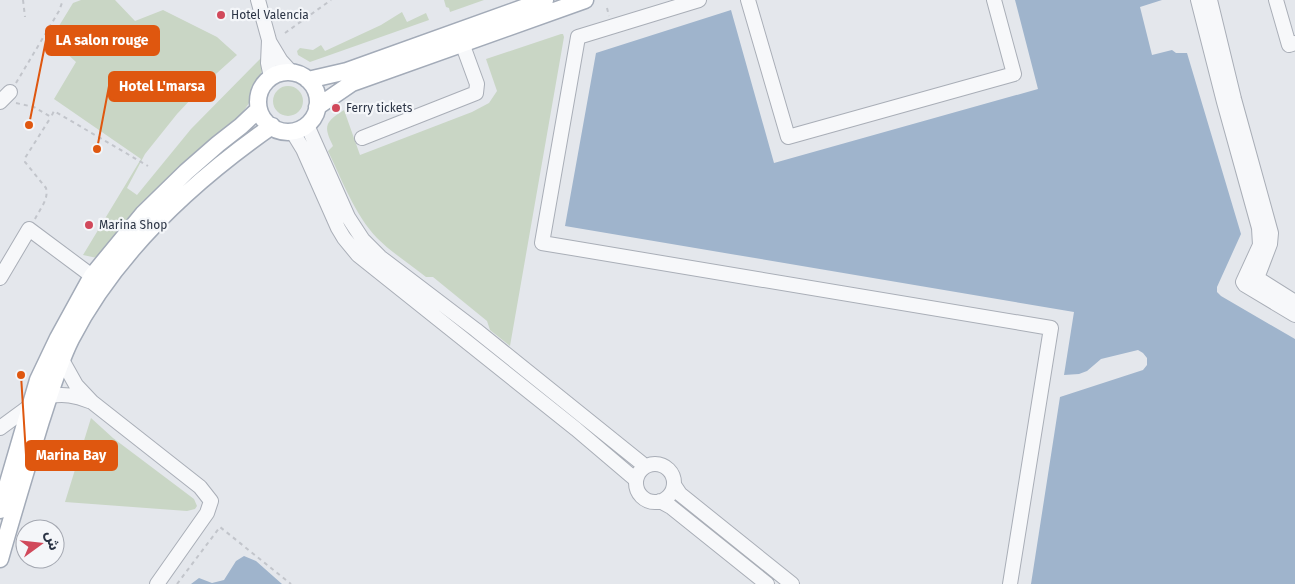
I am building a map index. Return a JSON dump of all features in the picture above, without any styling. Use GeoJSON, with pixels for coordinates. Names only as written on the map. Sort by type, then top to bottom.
{"type":"FeatureCollection","features":[{"type":"Feature","properties":{"kind":"main road"},"geometry":{"type":"LineString","coordinates":[[308,80],[347,71],[545,0]]}},
{"type":"Feature","properties":{"kind":"main road"},"geometry":{"type":"LineString","coordinates":[[317,107],[352,83],[584,0]]}},
{"type":"Feature","properties":{"kind":"main road"},"geometry":{"type":"LineString","coordinates":[[291,72],[297,73],[308,80],[317,95],[317,107],[314,117],[299,128],[282,131],[264,119],[260,109],[260,91],[271,77],[291,72]]}},
{"type":"Feature","properties":{"kind":"main road"},"geometry":{"type":"LineString","coordinates":[[0,510],[30,406],[48,358],[92,276],[143,214],[186,172],[260,109]]}},
{"type":"Feature","properties":{"kind":"main road"},"geometry":{"type":"LineString","coordinates":[[0,560],[22,483],[62,360],[71,339],[90,307],[137,242],[209,173],[272,126]]}},
{"type":"Feature","properties":{"kind":"street"},"geometry":{"type":"LineString","coordinates":[[258,0],[269,40],[281,61],[291,72]]}},
{"type":"Feature","properties":{"kind":"street"},"geometry":{"type":"LineString","coordinates":[[699,0],[578,37],[542,243],[1051,328],[1010,584]]}},
{"type":"Feature","properties":{"kind":"street"},"geometry":{"type":"LineString","coordinates":[[748,0],[788,137],[1014,74],[994,0]]}},
{"type":"Feature","properties":{"kind":"street"},"geometry":{"type":"LineString","coordinates":[[1198,0],[1259,228],[1260,245],[1251,280]]}},
{"type":"Feature","properties":{"kind":"street"},"geometry":{"type":"LineString","coordinates":[[1210,0],[1234,99],[1271,233],[1270,244],[1251,280]]}},
{"type":"Feature","properties":{"kind":"street"},"geometry":{"type":"LineString","coordinates":[[1276,0],[1288,45],[1295,43]]}},
{"type":"Feature","properties":{"kind":"street"},"geometry":{"type":"LineString","coordinates":[[269,40],[268,63],[271,77]]}},
{"type":"Feature","properties":{"kind":"street"},"geometry":{"type":"LineString","coordinates":[[362,138],[476,93],[477,84],[462,43]]}},
{"type":"Feature","properties":{"kind":"street"},"geometry":{"type":"LineString","coordinates":[[299,128],[354,229],[372,249],[645,466]]}},
{"type":"Feature","properties":{"kind":"street"},"geometry":{"type":"LineString","coordinates":[[299,128],[303,149],[338,228],[358,255],[576,429],[636,480]]}},
{"type":"Feature","properties":{"kind":"street"},"geometry":{"type":"LineString","coordinates":[[0,278],[29,229],[92,276]]}},
{"type":"Feature","properties":{"kind":"street"},"geometry":{"type":"LineString","coordinates":[[1251,280],[1295,302]]}},
{"type":"Feature","properties":{"kind":"street"},"geometry":{"type":"LineString","coordinates":[[1251,280],[1295,315]]}},
{"type":"Feature","properties":{"kind":"street"},"geometry":{"type":"LineString","coordinates":[[62,360],[76,384],[92,402],[200,486],[211,501],[207,513],[157,584]]}},
{"type":"Feature","properties":{"kind":"street"},"geometry":{"type":"LineString","coordinates":[[50,396],[73,395],[92,402]]}},
{"type":"Feature","properties":{"kind":"street"},"geometry":{"type":"LineString","coordinates":[[2,424],[30,406]]}},
{"type":"Feature","properties":{"kind":"street"},"geometry":{"type":"LineString","coordinates":[[767,584],[671,507],[660,501],[650,501],[640,496],[637,491],[636,480],[640,470],[645,466],[654,464],[665,466],[672,475],[674,485],[680,494],[792,584]]}},
{"type":"Feature","properties":{"kind":"street"},"geometry":{"type":"LineString","coordinates":[[660,501],[669,495],[674,485]]}},
{"type":"Feature","properties":{"kind":"path"},"geometry":{"type":"LineString","coordinates":[[23,0],[26,17]]}},
{"type":"Feature","properties":{"kind":"path"},"geometry":{"type":"LineString","coordinates":[[51,117],[34,107],[4,98],[59,11],[63,0]]}},
{"type":"Feature","properties":{"kind":"path"},"geometry":{"type":"LineString","coordinates":[[285,33],[332,0]]}},
{"type":"Feature","properties":{"kind":"path"},"geometry":{"type":"LineString","coordinates":[[29,229],[48,193],[25,162],[25,158],[54,111],[148,166]]}},
{"type":"Feature","properties":{"kind":"path"},"geometry":{"type":"LineString","coordinates":[[177,584],[220,527],[291,584]]}},
{"type":"Feature","properties":{"kind":"green space"},"geometry":{"type":"Polygon","coordinates":[[[81,0],[115,0],[135,21],[163,10],[217,37],[237,55],[207,82],[177,114],[145,154],[127,188],[137,195],[191,129],[261,58],[263,68],[251,100],[239,118],[142,202],[97,258],[83,255],[141,159],[54,99],[76,62],[51,39],[73,3],[81,0]]]}},
{"type":"Feature","properties":{"kind":"green space"},"geometry":{"type":"Polygon","coordinates":[[[444,0],[484,0],[450,12],[444,0]]]}},
{"type":"Feature","properties":{"kind":"green space"},"geometry":{"type":"Polygon","coordinates":[[[402,12],[407,22],[426,13],[429,20],[310,62],[298,55],[297,51],[300,48],[313,50],[321,45],[325,51],[381,25],[402,12]]]}},
{"type":"Feature","properties":{"kind":"green space"},"geometry":{"type":"Polygon","coordinates":[[[561,34],[564,37],[510,346],[490,330],[487,321],[433,277],[426,277],[395,254],[369,229],[350,197],[328,151],[333,146],[327,129],[330,121],[344,110],[360,155],[472,112],[489,103],[497,91],[486,59],[561,34]]]}},
{"type":"Feature","properties":{"kind":"green space"},"geometry":{"type":"Polygon","coordinates":[[[288,86],[299,90],[303,101],[299,112],[288,116],[277,112],[273,101],[277,90],[288,86]]]}},
{"type":"Feature","properties":{"kind":"green space"},"geometry":{"type":"Polygon","coordinates":[[[91,418],[113,438],[194,499],[197,506],[195,509],[187,511],[65,502],[91,418]]]}},
{"type":"Feature","properties":{"kind":"water"},"geometry":{"type":"Polygon","coordinates":[[[1015,0],[1162,0],[1140,7],[1152,55],[1172,50],[1176,53],[1187,53],[1241,234],[1217,287],[1217,292],[1295,339],[1295,584],[1031,584],[1060,397],[1143,370],[1147,365],[1147,358],[1138,350],[1101,359],[1087,371],[1079,374],[1064,375],[1074,312],[565,226],[596,53],[731,10],[774,163],[1038,89],[1015,0]]]}},
{"type":"Feature","properties":{"kind":"water"},"geometry":{"type":"Polygon","coordinates":[[[244,556],[256,561],[282,584],[191,584],[199,578],[212,583],[224,580],[236,561],[244,556]]]}},
{"type":"Feature","properties":{"kind":"place","name":"Hotel Valencia"},"geometry":{"type":"Point","coordinates":[221,15]}},
{"type":"Feature","properties":{"kind":"place","name":"Ferry tickets"},"geometry":{"type":"Point","coordinates":[336,108]}},
{"type":"Feature","properties":{"kind":"place","name":"LA salon rouge"},"geometry":{"type":"Point","coordinates":[29,125]}},
{"type":"Feature","properties":{"kind":"place","name":"Hotel L'marsa"},"geometry":{"type":"Point","coordinates":[97,149]}},
{"type":"Feature","properties":{"kind":"place","name":"Marina Shop"},"geometry":{"type":"Point","coordinates":[89,225]}},
{"type":"Feature","properties":{"kind":"place","name":"Marina Bay"},"geometry":{"type":"Point","coordinates":[21,375]}}]}
